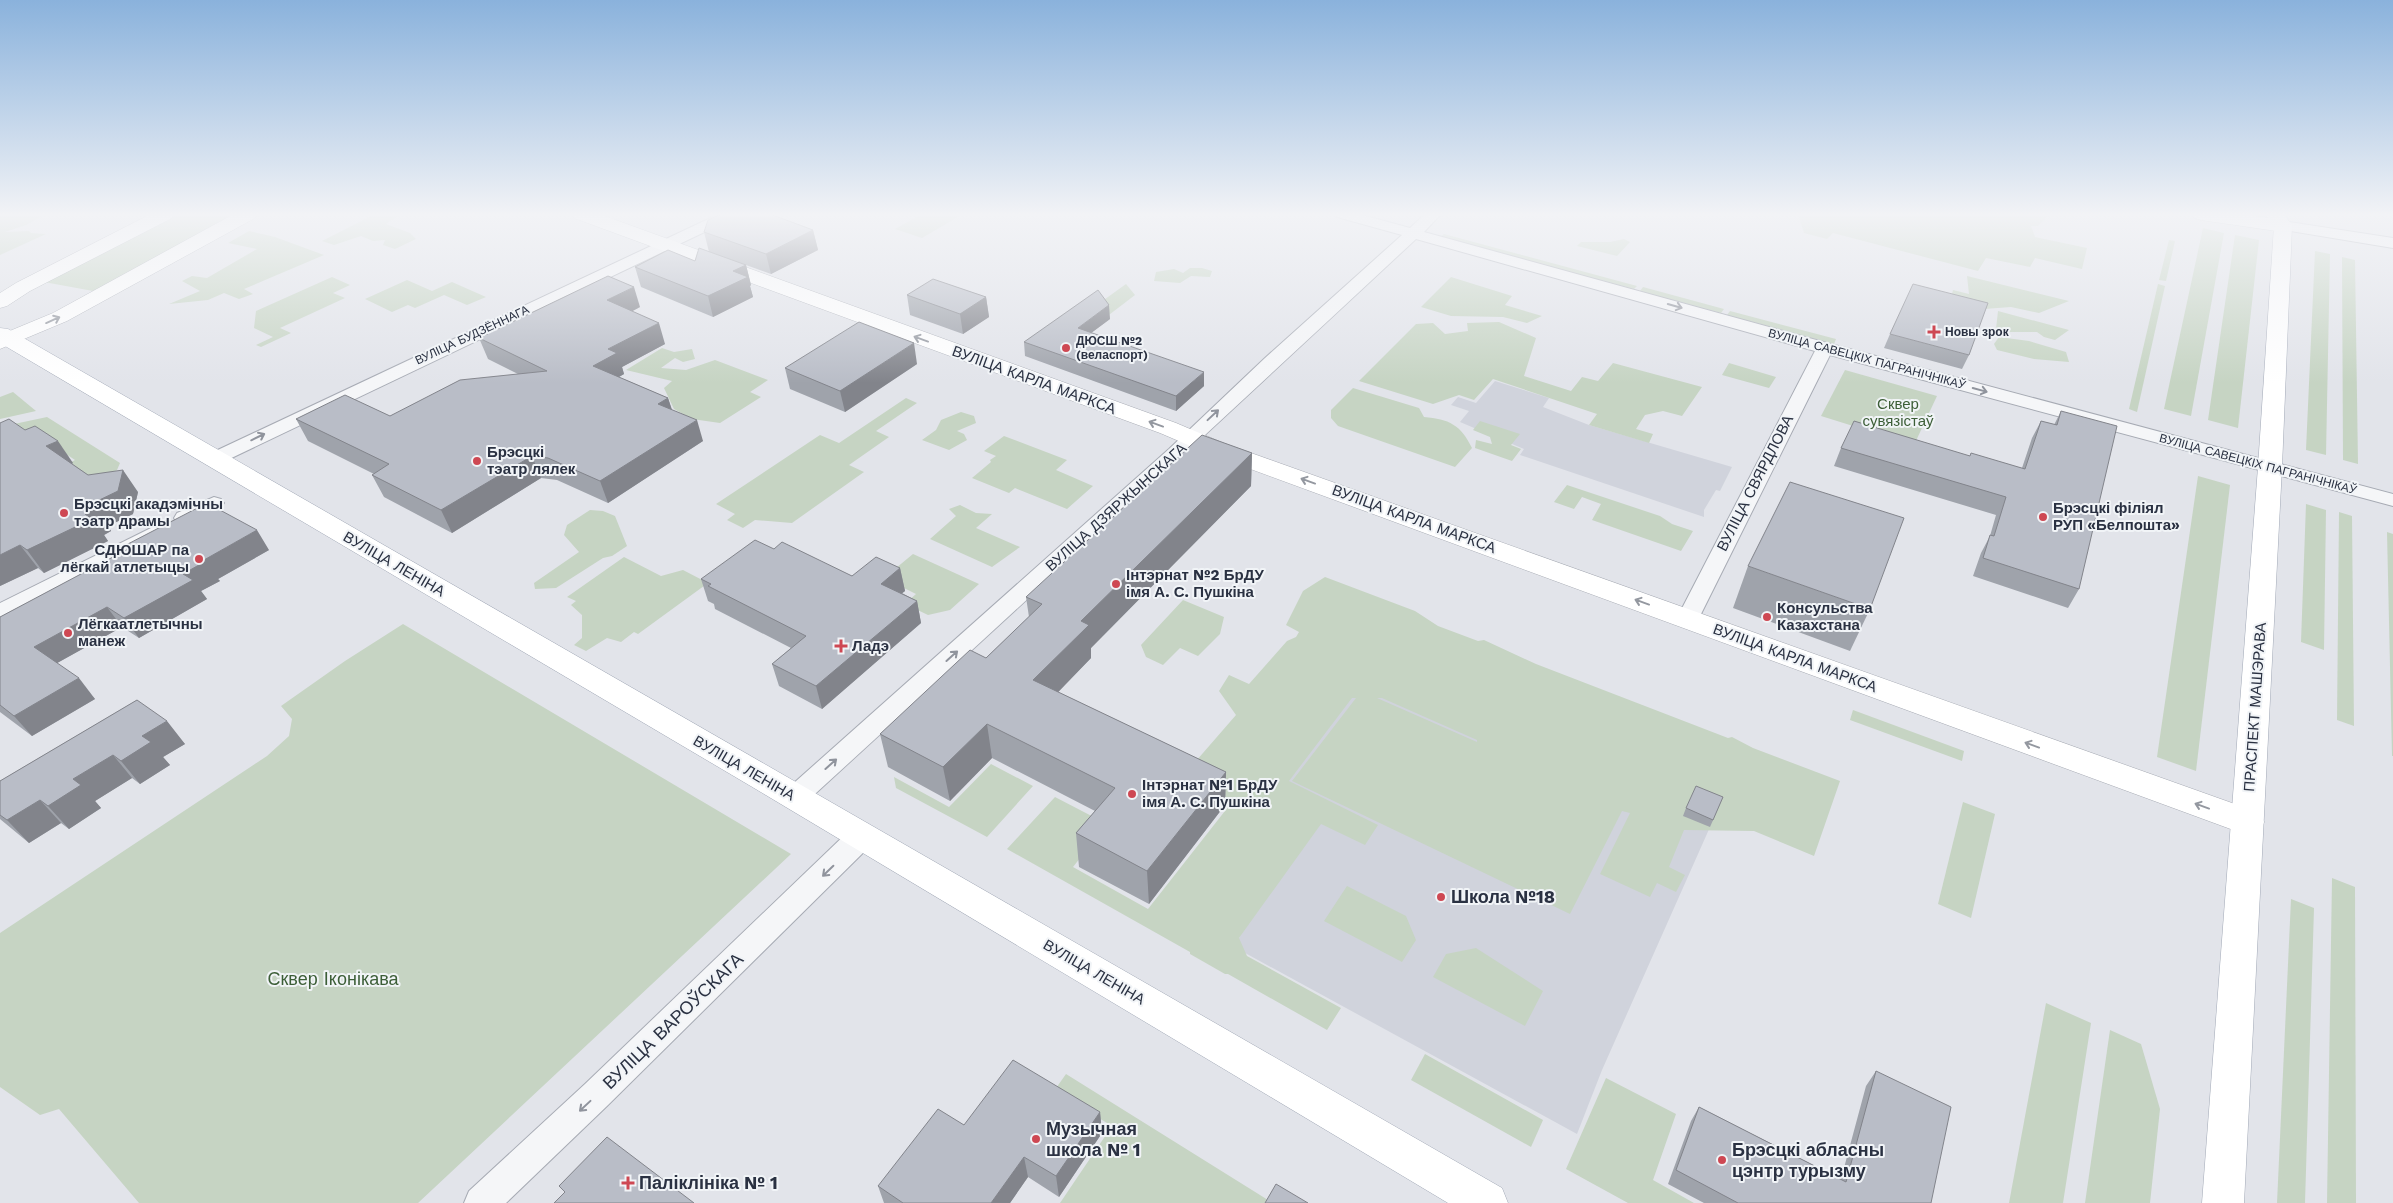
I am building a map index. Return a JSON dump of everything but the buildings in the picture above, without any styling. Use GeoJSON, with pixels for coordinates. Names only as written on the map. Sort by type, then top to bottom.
{"type":"FeatureCollection","features":[{"type":"Feature","properties":{"kind":"main road"},"geometry":{"type":"LineString","coordinates":[[0,302],[23,287],[56,270]]}},
{"type":"Feature","properties":{"kind":"main road"},"geometry":{"type":"LineString","coordinates":[[3,339],[60,317],[146,270]]}},
{"type":"Feature","properties":{"kind":"main road","name":"ВУЛІЦА КАРЛА МАРКСА"},"geometry":{"type":"LineString","coordinates":[[735,270],[2248,822]]}},
{"type":"Feature","properties":{"kind":"main road","name":"ПРАСПЕКТ МАШЭРАВА"},"geometry":{"type":"LineString","coordinates":[[2223,1203],[2270,467],[2277,270]]}},
{"type":"Feature","properties":{"kind":"main road","name":"ВУЛІЦА ЛЕНІНА"},"geometry":{"type":"LineString","coordinates":[[3,339],[214,459],[862,836],[1487,1203]]}},
{"type":"Feature","properties":{"kind":"street","name":"ВУЛІЦА БУДЗЁННАГА"},"geometry":{"type":"LineString","coordinates":[[214,459],[613,270]]}},
{"type":"Feature","properties":{"kind":"street","name":"ВУЛІЦА ДЗЯРЖЫНСКАГА"},"geometry":{"type":"LineString","coordinates":[[795,797],[1192,438],[1274,358],[1371,270]]}},
{"type":"Feature","properties":{"kind":"street","name":"ВУЛІЦА САВЕЦКІХ ПАГРАНІЧНІКАЎ"},"geometry":{"type":"LineString","coordinates":[[1545,270],[1825,348],[2393,500]]}},
{"type":"Feature","properties":{"kind":"street","name":"ВУЛІЦА СВЯРДЛОВА"},"geometry":{"type":"LineString","coordinates":[[1688,618],[1734,524],[1825,348]]}},
{"type":"Feature","properties":{"kind":"street"},"geometry":{"type":"LineString","coordinates":[[0,612],[214,503]]}},
{"type":"Feature","properties":{"kind":"street","name":"ВУЛІЦА ВАРОЎСКАГА"},"geometry":{"type":"LineString","coordinates":[[481,1203],[596,1095],[862,836]]}},
{"type":"Feature","properties":{"kind":"shaded area"},"geometry":{"type":"Polygon","coordinates":[[[1495,381],[1549,398],[1543,407],[1589,425],[1732,467],[1720,491],[1716,490],[1704,510],[1704,517],[1520,455],[1524,449],[1460,422],[1469,411],[1451,405],[1458,397],[1476,403],[1495,381]]]}},
{"type":"Feature","properties":{"kind":"shaded area","name":"Школа №18"},"geometry":{"type":"Polygon","coordinates":[[[1366,677],[1710,827],[1602,1070],[1577,1134],[1236,948],[1288,781],[1366,677]]]}},
{"type":"Feature","properties":{"kind":"green space"},"geometry":{"type":"Polygon","coordinates":[[[67,270],[131,270],[93,291],[44,282],[67,270]]]}},
{"type":"Feature","properties":{"kind":"green space"},"geometry":{"type":"Polygon","coordinates":[[[221,270],[288,270],[244,289],[253,294],[239,299],[224,293],[208,300],[169,304],[200,291],[182,281],[192,276],[207,278],[221,270]]]}},
{"type":"Feature","properties":{"kind":"green space"},"geometry":{"type":"Polygon","coordinates":[[[1177,270],[1183,273],[1187,270],[1212,271],[1210,277],[1191,276],[1180,283],[1154,281],[1156,272],[1177,270]]]}},
{"type":"Feature","properties":{"kind":"green space"},"geometry":{"type":"Polygon","coordinates":[[[1564,270],[1578,270],[1637,286],[1634,289],[1564,270]]]}},
{"type":"Feature","properties":{"kind":"green space"},"geometry":{"type":"Polygon","coordinates":[[[2161,270],[2168,270],[2166,281],[2159,280],[2161,270]]]}},
{"type":"Feature","properties":{"kind":"green space"},"geometry":{"type":"Polygon","coordinates":[[[2194,270],[2217,270],[2191,416],[2164,409],[2194,270]]]}},
{"type":"Feature","properties":{"kind":"green space"},"geometry":{"type":"Polygon","coordinates":[[[2230,270],[2256,270],[2238,428],[2208,420],[2230,270]]]}},
{"type":"Feature","properties":{"kind":"green space"},"geometry":{"type":"Polygon","coordinates":[[[2314,270],[2330,270],[2326,455],[2306,450],[2314,270]]]}},
{"type":"Feature","properties":{"kind":"green space"},"geometry":{"type":"Polygon","coordinates":[[[2342,270],[2355,270],[2358,464],[2343,460],[2342,270]]]}},
{"type":"Feature","properties":{"kind":"green space"},"geometry":{"type":"Polygon","coordinates":[[[1967,276],[2069,301],[2039,313],[2011,307],[1984,309],[1951,298],[1953,290],[1969,294],[1967,276]]]}},
{"type":"Feature","properties":{"kind":"green space"},"geometry":{"type":"Polygon","coordinates":[[[332,277],[350,285],[333,293],[345,298],[280,328],[291,333],[261,347],[256,345],[273,337],[254,328],[256,311],[332,277]]]}},
{"type":"Feature","properties":{"kind":"green space"},"geometry":{"type":"Polygon","coordinates":[[[1451,277],[1512,296],[1505,305],[1542,316],[1527,323],[1503,317],[1451,316],[1421,307],[1451,277]]]}},
{"type":"Feature","properties":{"kind":"green space"},"geometry":{"type":"Polygon","coordinates":[[[407,280],[432,291],[452,282],[486,297],[467,305],[444,295],[415,308],[408,305],[392,312],[365,299],[407,280]]]}},
{"type":"Feature","properties":{"kind":"green space"},"geometry":{"type":"Polygon","coordinates":[[[1126,284],[1135,295],[1101,321],[1083,315],[1126,284]]]}},
{"type":"Feature","properties":{"kind":"green space"},"geometry":{"type":"Polygon","coordinates":[[[2158,284],[2165,286],[2137,412],[2129,409],[2158,284]]]}},
{"type":"Feature","properties":{"kind":"green space"},"geometry":{"type":"Polygon","coordinates":[[[1643,287],[1724,309],[1721,313],[1640,291],[1643,287]]]}},
{"type":"Feature","properties":{"kind":"green space"},"geometry":{"type":"Polygon","coordinates":[[[1730,311],[1836,339],[1834,344],[1727,315],[1730,311]]]}},
{"type":"Feature","properties":{"kind":"green space"},"geometry":{"type":"Polygon","coordinates":[[[1998,311],[2069,330],[2055,340],[2044,337],[2037,332],[2001,332],[1996,329],[1998,311]]]}},
{"type":"Feature","properties":{"kind":"green space"},"geometry":{"type":"Polygon","coordinates":[[[1499,322],[1536,338],[1524,376],[1571,391],[1582,377],[1598,381],[1613,363],[1702,387],[1682,416],[1663,411],[1645,415],[1636,429],[1653,434],[1649,443],[1589,425],[1597,414],[1493,379],[1474,400],[1459,395],[1433,404],[1359,381],[1416,324],[1433,323],[1445,334],[1468,331],[1467,323],[1499,322]]]}},
{"type":"Feature","properties":{"kind":"green space"},"geometry":{"type":"Polygon","coordinates":[[[1999,337],[2029,341],[2066,352],[2069,362],[2034,359],[1997,350],[1994,344],[1999,337]]]}},
{"type":"Feature","properties":{"kind":"green space"},"geometry":{"type":"Polygon","coordinates":[[[662,348],[674,352],[692,349],[695,359],[683,362],[675,358],[661,368],[686,370],[715,360],[768,380],[750,392],[761,397],[720,423],[692,419],[674,409],[664,388],[672,381],[626,370],[662,348]]]}},
{"type":"Feature","properties":{"kind":"green space"},"geometry":{"type":"Polygon","coordinates":[[[1729,363],[1776,377],[1769,388],[1722,375],[1729,363]]]}},
{"type":"Feature","properties":{"kind":"green space","name":"Сквер сувязістаў"},"geometry":{"type":"Polygon","coordinates":[[[1845,370],[1937,396],[1914,445],[1821,416],[1845,370]]]}},
{"type":"Feature","properties":{"kind":"green space"},"geometry":{"type":"Polygon","coordinates":[[[1353,388],[1419,408],[1424,417],[1440,419],[1453,425],[1459,429],[1472,448],[1455,467],[1338,426],[1331,418],[1331,410],[1353,388]]]}},
{"type":"Feature","properties":{"kind":"green space"},"geometry":{"type":"Polygon","coordinates":[[[13,392],[36,411],[0,419],[0,397],[13,392]]]}},
{"type":"Feature","properties":{"kind":"green space"},"geometry":{"type":"Polygon","coordinates":[[[906,398],[917,403],[876,431],[889,437],[849,465],[864,472],[792,523],[755,520],[743,528],[727,520],[735,514],[716,504],[820,435],[839,443],[906,398]]]}},
{"type":"Feature","properties":{"kind":"green space"},"geometry":{"type":"Polygon","coordinates":[[[961,412],[974,416],[976,423],[957,431],[964,434],[967,440],[949,450],[922,440],[936,430],[941,420],[961,412]]]}},
{"type":"Feature","properties":{"kind":"green space"},"geometry":{"type":"Polygon","coordinates":[[[47,417],[120,463],[117,470],[92,485],[64,466],[75,460],[51,444],[0,427],[47,417]]]}},
{"type":"Feature","properties":{"kind":"green space"},"geometry":{"type":"Polygon","coordinates":[[[1480,421],[1520,434],[1511,445],[1521,449],[1512,461],[1475,448],[1476,440],[1492,444],[1490,437],[1473,430],[1480,421]]]}},
{"type":"Feature","properties":{"kind":"green space"},"geometry":{"type":"Polygon","coordinates":[[[1004,436],[1067,460],[1056,470],[1093,486],[1067,509],[1015,488],[1009,493],[972,478],[996,456],[984,451],[1004,436]]]}},
{"type":"Feature","properties":{"kind":"green space"},"geometry":{"type":"Polygon","coordinates":[[[2198,476],[2230,485],[2196,771],[2157,757],[2198,476]]]}},
{"type":"Feature","properties":{"kind":"green space"},"geometry":{"type":"Polygon","coordinates":[[[1567,485],[1660,516],[1672,524],[1693,531],[1681,551],[1592,520],[1601,504],[1582,497],[1574,509],[1554,502],[1567,485]]]}},
{"type":"Feature","properties":{"kind":"green space"},"geometry":{"type":"Polygon","coordinates":[[[2306,504],[2326,510],[2324,650],[2301,642],[2306,504]]]}},
{"type":"Feature","properties":{"kind":"green space"},"geometry":{"type":"Polygon","coordinates":[[[960,505],[976,513],[992,514],[976,528],[1020,547],[992,567],[930,539],[956,516],[949,509],[960,505]]]}},
{"type":"Feature","properties":{"kind":"green space"},"geometry":{"type":"Polygon","coordinates":[[[590,510],[603,511],[615,516],[627,546],[612,556],[603,558],[556,588],[535,589],[534,583],[579,552],[564,535],[567,525],[590,510]]]}},
{"type":"Feature","properties":{"kind":"green space"},"geometry":{"type":"Polygon","coordinates":[[[2339,512],[2352,516],[2354,726],[2337,720],[2339,512]]]}},
{"type":"Feature","properties":{"kind":"green space"},"geometry":{"type":"Polygon","coordinates":[[[2387,532],[2393,534],[2393,756],[2392,756],[2387,532]]]}},
{"type":"Feature","properties":{"kind":"green space"},"geometry":{"type":"Polygon","coordinates":[[[913,554],[979,584],[950,610],[928,615],[905,604],[916,594],[884,578],[913,554]]]}},
{"type":"Feature","properties":{"kind":"green space"},"geometry":{"type":"Polygon","coordinates":[[[624,557],[661,576],[683,570],[708,583],[638,634],[634,632],[621,642],[607,638],[586,651],[574,645],[582,638],[582,615],[571,605],[576,601],[567,597],[624,557]]]}},
{"type":"Feature","properties":{"kind":"green space"},"geometry":{"type":"Polygon","coordinates":[[[1325,577],[1415,611],[1438,626],[1478,641],[1484,640],[1536,664],[1728,738],[1732,737],[1753,748],[1840,781],[1814,856],[1754,831],[1684,830],[1669,867],[1685,875],[1676,892],[1657,883],[1650,897],[1600,874],[1630,813],[1622,811],[1570,914],[1292,781],[1356,698],[1352,698],[1289,781],[1378,825],[1365,845],[1321,824],[1239,938],[1247,956],[1341,1008],[1327,1030],[1007,849],[1055,797],[1107,824],[1073,867],[1148,909],[1232,802],[1183,776],[1236,715],[1219,691],[1229,675],[1249,684],[1287,641],[1296,637],[1299,632],[1286,625],[1303,591],[1325,577]],[[1377,698],[1477,742],[1477,740],[1382,698],[1377,698]]]}},
{"type":"Feature","properties":{"kind":"green space"},"geometry":{"type":"Polygon","coordinates":[[[1183,600],[1224,617],[1220,634],[1198,656],[1180,648],[1163,665],[1146,657],[1141,645],[1183,600]]]}},
{"type":"Feature","properties":{"kind":"green space","name":"Сквер Іконікава"},"geometry":{"type":"Polygon","coordinates":[[[403,624],[791,854],[418,1203],[139,1203],[59,1109],[40,1115],[0,1087],[0,933],[267,756],[289,736],[292,719],[281,706],[345,661],[403,624]]]}},
{"type":"Feature","properties":{"kind":"green space"},"geometry":{"type":"Polygon","coordinates":[[[1853,710],[1964,751],[1962,761],[1850,720],[1853,710]]]}},
{"type":"Feature","properties":{"kind":"green space"},"geometry":{"type":"Polygon","coordinates":[[[991,764],[1033,786],[987,837],[896,788],[894,777],[949,807],[991,764]]]}},
{"type":"Feature","properties":{"kind":"green space"},"geometry":{"type":"Polygon","coordinates":[[[1963,802],[1995,814],[1971,918],[1938,904],[1963,802]]]}},
{"type":"Feature","properties":{"kind":"green space"},"geometry":{"type":"Polygon","coordinates":[[[2332,878],[2355,887],[2356,1203],[2327,1203],[2332,878]]]}},
{"type":"Feature","properties":{"kind":"green space"},"geometry":{"type":"Polygon","coordinates":[[[1347,886],[1406,916],[1416,940],[1402,962],[1324,921],[1347,886]]]}},
{"type":"Feature","properties":{"kind":"green space"},"geometry":{"type":"Polygon","coordinates":[[[2291,899],[2314,908],[2305,1203],[2277,1203],[2291,899]]]}},
{"type":"Feature","properties":{"kind":"green space"},"geometry":{"type":"Polygon","coordinates":[[[1476,948],[1543,991],[1525,1026],[1433,977],[1446,954],[1476,948]]]}},
{"type":"Feature","properties":{"kind":"green space"},"geometry":{"type":"Polygon","coordinates":[[[2046,1003],[2091,1023],[2063,1203],[2009,1203],[2046,1003]]]}},
{"type":"Feature","properties":{"kind":"green space"},"geometry":{"type":"Polygon","coordinates":[[[2110,1030],[2141,1044],[2160,1109],[2150,1203],[2085,1203],[2110,1030]]]}},
{"type":"Feature","properties":{"kind":"green space"},"geometry":{"type":"Polygon","coordinates":[[[1425,1054],[1543,1120],[1531,1147],[1411,1080],[1425,1054]]]}},
{"type":"Feature","properties":{"kind":"green space"},"geometry":{"type":"Polygon","coordinates":[[[1066,1074],[1273,1203],[1060,1203],[1112,1126],[1054,1091],[1066,1074]]]}},
{"type":"Feature","properties":{"kind":"green space"},"geometry":{"type":"Polygon","coordinates":[[[1606,1078],[1676,1114],[1653,1180],[1694,1203],[1628,1203],[1566,1169],[1606,1078]]]}},
{"type":"Feature","properties":{"kind":"place","name":"Новы зрок"},"geometry":{"type":"Point","coordinates":[1934,332]}},
{"type":"Feature","properties":{"kind":"place","name":"ДЮСШ №2 (веласпорт)"},"geometry":{"type":"Point","coordinates":[1066,348]}},
{"type":"Feature","properties":{"kind":"place","name":"Брэсцкі тэатр лялек"},"geometry":{"type":"Point","coordinates":[477,461]}},
{"type":"Feature","properties":{"kind":"place","name":"Брэсцкі акадэмічны тэатр драмы"},"geometry":{"type":"Point","coordinates":[64,513]}},
{"type":"Feature","properties":{"kind":"place","name":"Брэсцкі філіял РУП «Белпошта»"},"geometry":{"type":"Point","coordinates":[2043,517]}},
{"type":"Feature","properties":{"kind":"place","name":"СДЮШАР па лёгкай атлетыцы"},"geometry":{"type":"Point","coordinates":[199,559]}},
{"type":"Feature","properties":{"kind":"place","name":"Інтэрнат №2 БрДУ імя А. С. Пушкіна"},"geometry":{"type":"Point","coordinates":[1116,584]}},
{"type":"Feature","properties":{"kind":"place","name":"Консульства Казахстана"},"geometry":{"type":"Point","coordinates":[1767,617]}},
{"type":"Feature","properties":{"kind":"place","name":"Лёгкаатлетычны манеж"},"geometry":{"type":"Point","coordinates":[68,633]}},
{"type":"Feature","properties":{"kind":"place","name":"Ладэ"},"geometry":{"type":"Point","coordinates":[841,646]}},
{"type":"Feature","properties":{"kind":"place","name":"Інтэрнат №1 БрДУ імя А. С. Пушкіна"},"geometry":{"type":"Point","coordinates":[1132,794]}},
{"type":"Feature","properties":{"kind":"place","name":"Школа №18"},"geometry":{"type":"Point","coordinates":[1441,897]}},
{"type":"Feature","properties":{"kind":"place","name":"Музычная школа № 1"},"geometry":{"type":"Point","coordinates":[1036,1139]}},
{"type":"Feature","properties":{"kind":"place","name":"Брэсцкі абласны цэнтр турызму"},"geometry":{"type":"Point","coordinates":[1722,1160]}},
{"type":"Feature","properties":{"kind":"place","name":"Паліклініка № 1"},"geometry":{"type":"Point","coordinates":[628,1183]}}]}
